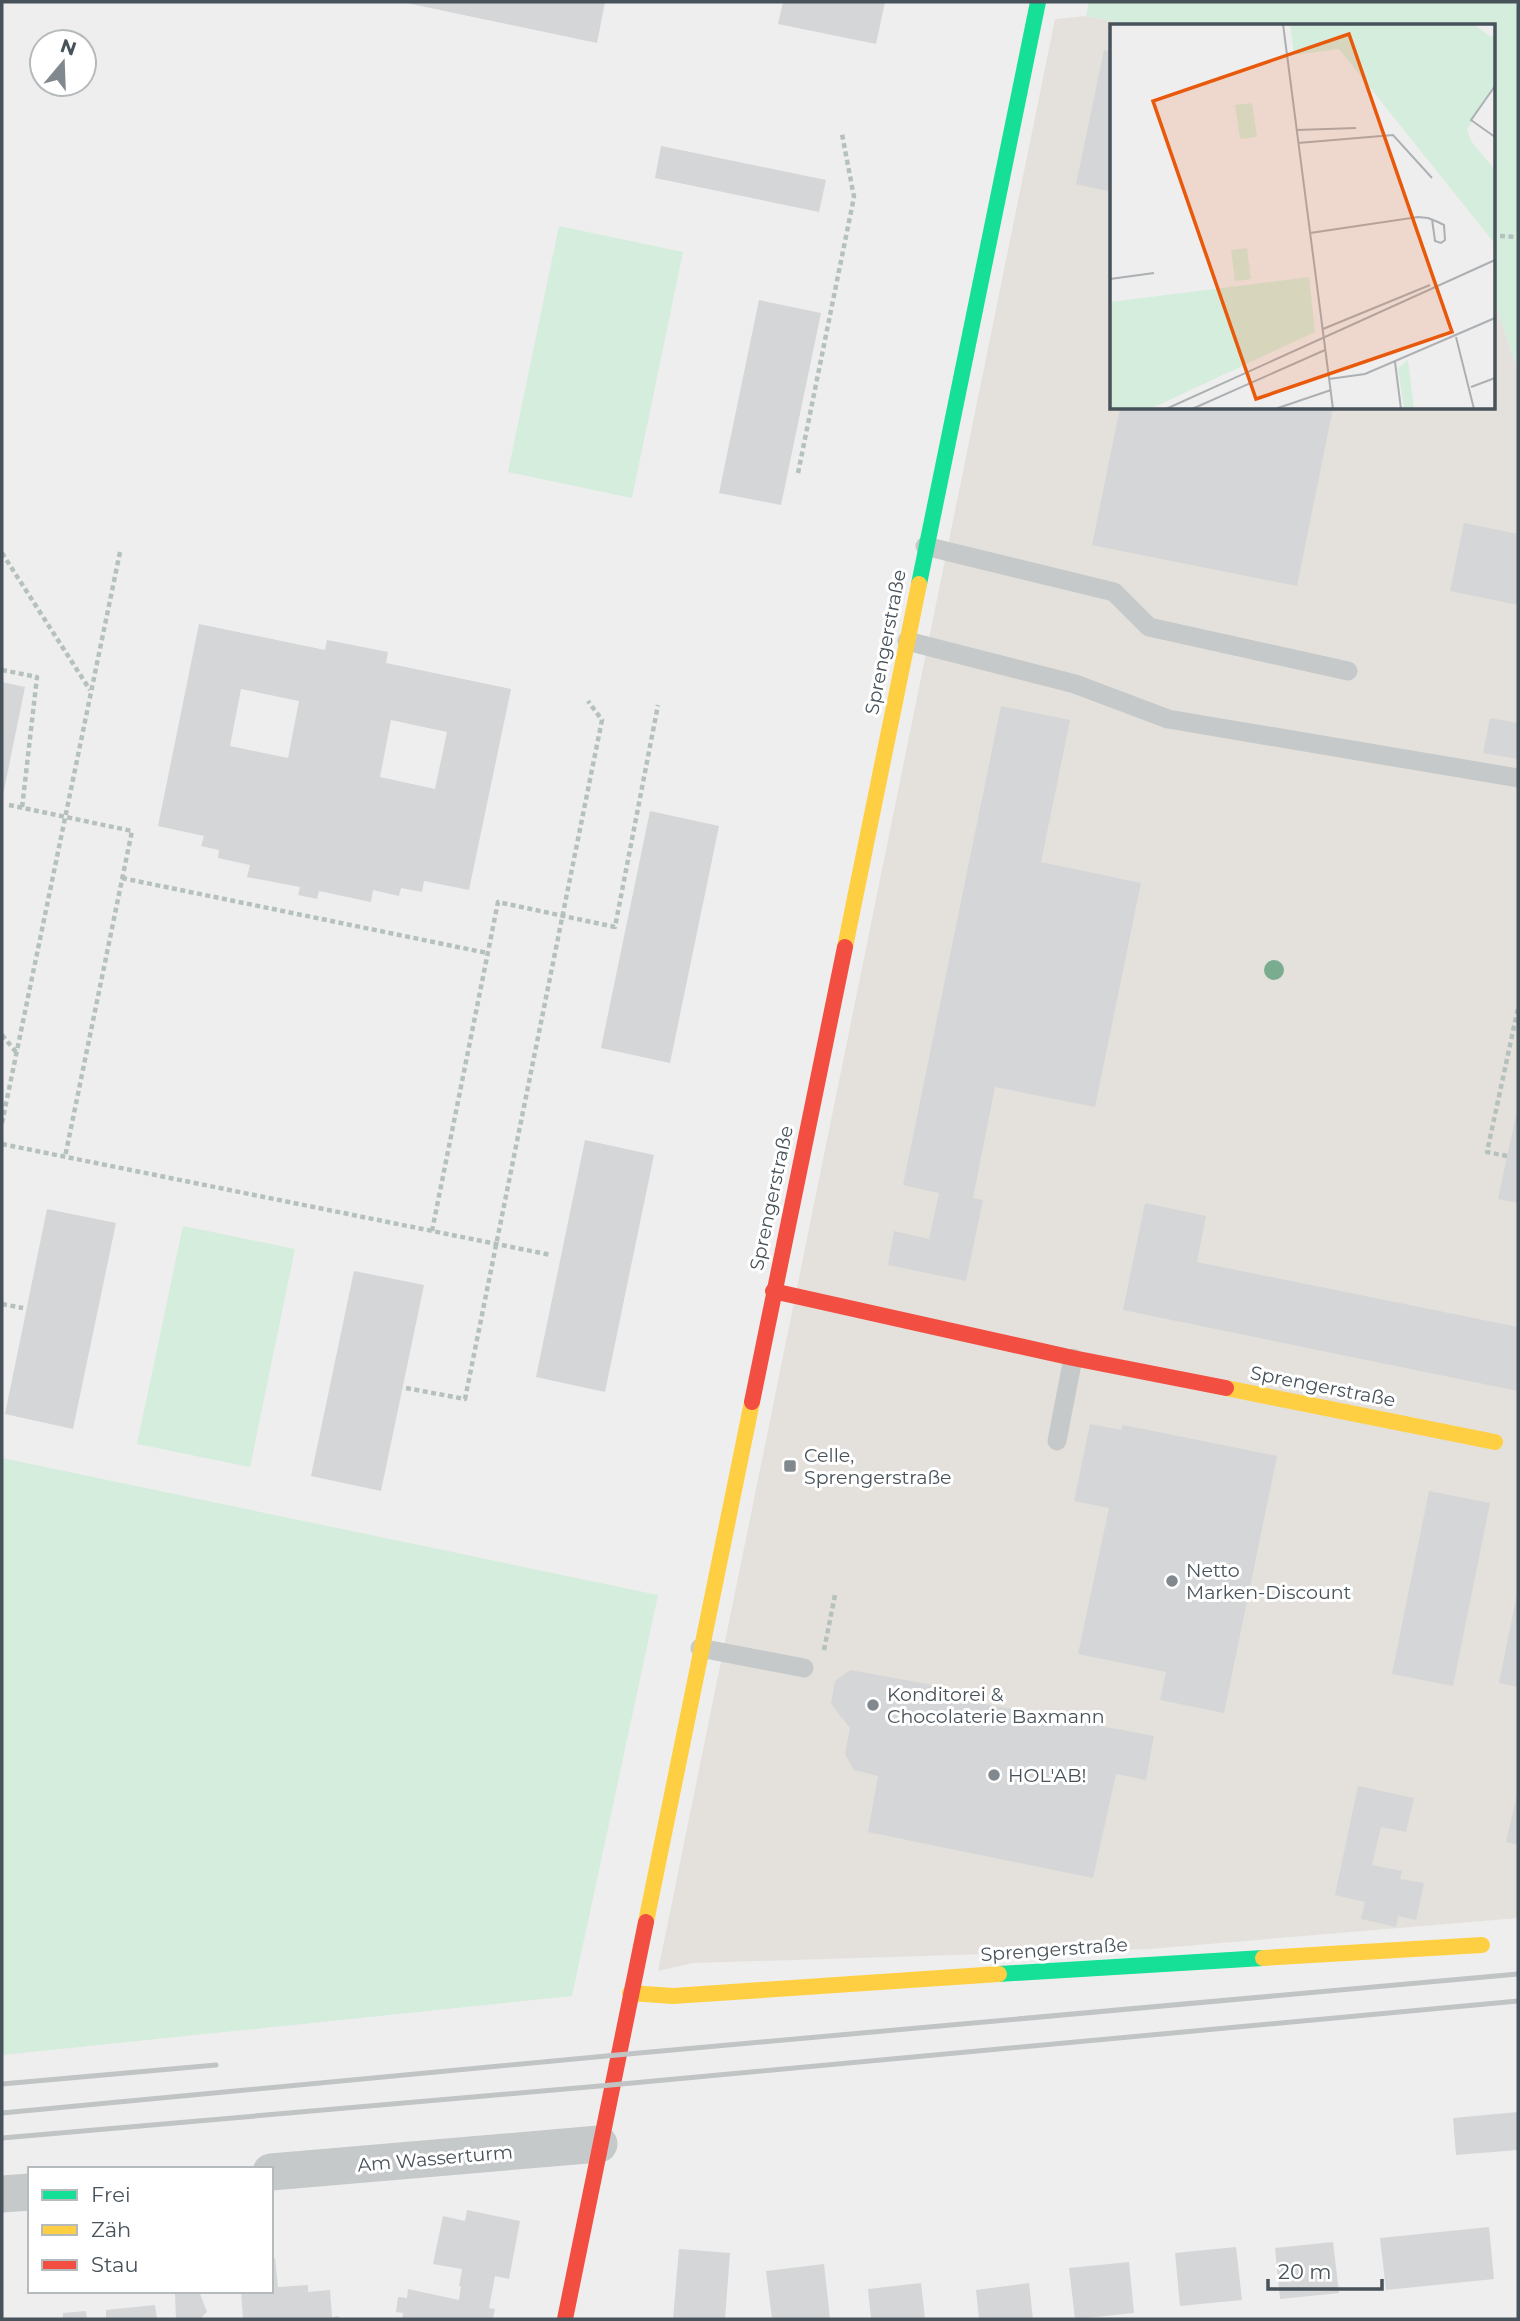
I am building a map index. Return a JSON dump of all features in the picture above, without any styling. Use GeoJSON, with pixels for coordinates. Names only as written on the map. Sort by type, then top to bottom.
{"type":"FeatureCollection","features":[{"type":"Feature","properties":{"kind":"street","name":"Sprengerstraße"},"geometry":{"type":"LineString","coordinates":[[565,2319],[1038,2]]}},
{"type":"Feature","properties":{"kind":"street","name":"Sprengerstraße"},"geometry":{"type":"LineString","coordinates":[[773,1291],[1073,1358],[1495,1442]]}},
{"type":"Feature","properties":{"kind":"street","name":"Sprengerstraße"},"geometry":{"type":"LineString","coordinates":[[630,1993],[673,1996],[1098,1967],[1482,1945]]}},
{"type":"Feature","properties":{"kind":"street","name":"Am Wasserturm"},"geometry":{"type":"LineString","coordinates":[[273,2172],[599,2144]]}},
{"type":"Feature","properties":{"kind":"street"},"geometry":{"type":"LineString","coordinates":[[2,2194],[28,2192]]}},
{"type":"Feature","properties":{"kind":"lane"},"geometry":{"type":"LineString","coordinates":[[925,546],[1114,592],[1149,627],[1348,671]]}},
{"type":"Feature","properties":{"kind":"lane"},"geometry":{"type":"LineString","coordinates":[[907,641],[1075,684],[1168,719],[1518,778]]}},
{"type":"Feature","properties":{"kind":"lane"},"geometry":{"type":"LineString","coordinates":[[1057,1441],[1073,1358]]}},
{"type":"Feature","properties":{"kind":"lane"},"geometry":{"type":"LineString","coordinates":[[1495,1442],[1518,1442]]}},
{"type":"Feature","properties":{"kind":"lane"},"geometry":{"type":"LineString","coordinates":[[700,1648],[804,1668]]}},
{"type":"Feature","properties":{"kind":"path"},"geometry":{"type":"LineString","coordinates":[[798,473],[854,197],[842,134]]}},
{"type":"Feature","properties":{"kind":"path"},"geometry":{"type":"LineString","coordinates":[[1500,236],[1518,237]]}},
{"type":"Feature","properties":{"kind":"path"},"geometry":{"type":"LineString","coordinates":[[2,1124],[120,552]]}},
{"type":"Feature","properties":{"kind":"path"},"geometry":{"type":"LineString","coordinates":[[2,553],[91,691]]}},
{"type":"Feature","properties":{"kind":"path"},"geometry":{"type":"LineString","coordinates":[[2,670],[37,677],[22,808]]}},
{"type":"Feature","properties":{"kind":"path"},"geometry":{"type":"LineString","coordinates":[[406,1388],[465,1399],[602,720],[588,701]]}},
{"type":"Feature","properties":{"kind":"path"},"geometry":{"type":"LineString","coordinates":[[432,1231],[498,902],[615,928],[658,705]]}},
{"type":"Feature","properties":{"kind":"path"},"geometry":{"type":"LineString","coordinates":[[9,805],[132,831],[65,1157]]}},
{"type":"Feature","properties":{"kind":"path"},"geometry":{"type":"LineString","coordinates":[[122,878],[487,953]]}},
{"type":"Feature","properties":{"kind":"path"},"geometry":{"type":"LineString","coordinates":[[1507,1156],[1487,1152],[1518,1009]]}},
{"type":"Feature","properties":{"kind":"path"},"geometry":{"type":"LineString","coordinates":[[2,1035],[16,1052]]}},
{"type":"Feature","properties":{"kind":"path"},"geometry":{"type":"LineString","coordinates":[[2,1144],[551,1255]]}},
{"type":"Feature","properties":{"kind":"path"},"geometry":{"type":"LineString","coordinates":[[2,1304],[23,1308]]}},
{"type":"Feature","properties":{"kind":"path"},"geometry":{"type":"LineString","coordinates":[[804,1668],[823,1657],[835,1595]]}},
{"type":"Feature","properties":{"kind":"shaded area"},"geometry":{"type":"Polygon","coordinates":[[[1086,16],[1126,24],[1110,24],[1110,410],[1496,410],[1496,307],[1518,370],[1518,1918],[1149,1949],[693,1963],[658,1971],[1055,19],[1086,16]]]}},
{"type":"Feature","properties":{"kind":"green space"},"geometry":{"type":"Polygon","coordinates":[[[1089,2],[1518,2],[1518,370],[1496,307],[1496,24],[1126,24],[1086,16],[1089,2]]]}},
{"type":"Feature","properties":{"kind":"green space"},"geometry":{"type":"Polygon","coordinates":[[[559,226],[683,252],[632,498],[508,472],[559,226]]]}},
{"type":"Feature","properties":{"kind":"green space"},"geometry":{"type":"Polygon","coordinates":[[[183,1226],[295,1249],[250,1467],[137,1444],[183,1226]]]}},
{"type":"Feature","properties":{"kind":"green space"},"geometry":{"type":"Polygon","coordinates":[[[2,1458],[658,1595],[572,1996],[2,2055],[2,1458]]]}},
{"type":"Feature","properties":{"kind":"building"},"geometry":{"type":"Polygon","coordinates":[[[402,2],[605,2],[597,43],[402,2]]]}},
{"type":"Feature","properties":{"kind":"building"},"geometry":{"type":"Polygon","coordinates":[[[783,2],[885,2],[876,44],[778,24],[783,2]]]}},
{"type":"Feature","properties":{"kind":"building"},"geometry":{"type":"Polygon","coordinates":[[[1104,50],[1110,52],[1110,192],[1076,184],[1104,50]]]}},
{"type":"Feature","properties":{"kind":"building"},"geometry":{"type":"Polygon","coordinates":[[[661,146],[826,180],[819,212],[655,178],[661,146]]]}},
{"type":"Feature","properties":{"kind":"building"},"geometry":{"type":"Polygon","coordinates":[[[759,300],[821,313],[781,505],[719,493],[759,300]]]}},
{"type":"Feature","properties":{"kind":"building"},"geometry":{"type":"Polygon","coordinates":[[[1120,410],[1333,410],[1297,586],[1092,545],[1120,410]]]}},
{"type":"Feature","properties":{"kind":"building"},"geometry":{"type":"Polygon","coordinates":[[[1464,523],[1518,534],[1518,605],[1450,591],[1464,523]]]}},
{"type":"Feature","properties":{"kind":"building"},"geometry":{"type":"Polygon","coordinates":[[[199,624],[325,650],[327,640],[388,652],[386,663],[511,689],[469,890],[424,881],[422,892],[401,888],[399,896],[373,890],[371,902],[319,891],[317,899],[298,895],[300,887],[247,877],[250,865],[218,858],[219,850],[201,846],[204,836],[158,826],[199,624]],[[241,689],[230,746],[288,758],[299,701],[241,689]],[[391,720],[380,777],[435,789],[447,732],[391,720]]]}},
{"type":"Feature","properties":{"kind":"building"},"geometry":{"type":"Polygon","coordinates":[[[2,682],[25,687],[3,795],[2,795],[2,682]]]}},
{"type":"Feature","properties":{"kind":"building"},"geometry":{"type":"Polygon","coordinates":[[[1001,706],[1070,720],[1041,862],[1141,883],[1095,1107],[995,1087],[973,1198],[983,1200],[966,1281],[888,1265],[894,1231],[929,1239],[939,1193],[903,1185],[1001,706]]]}},
{"type":"Feature","properties":{"kind":"building"},"geometry":{"type":"Polygon","coordinates":[[[1490,718],[1518,723],[1518,759],[1483,753],[1490,718]]]}},
{"type":"Feature","properties":{"kind":"building"},"geometry":{"type":"Polygon","coordinates":[[[650,811],[719,826],[670,1063],[601,1048],[650,811]]]}},
{"type":"Feature","properties":{"kind":"building"},"geometry":{"type":"Polygon","coordinates":[[[1518,1110],[1518,1203],[1498,1199],[1518,1110]]]}},
{"type":"Feature","properties":{"kind":"building"},"geometry":{"type":"Polygon","coordinates":[[[585,1140],[654,1155],[605,1392],[536,1377],[585,1140]]]}},
{"type":"Feature","properties":{"kind":"building"},"geometry":{"type":"Polygon","coordinates":[[[1145,1203],[1206,1216],[1197,1262],[1518,1327],[1518,1391],[1123,1310],[1145,1203]]]}},
{"type":"Feature","properties":{"kind":"building"},"geometry":{"type":"Polygon","coordinates":[[[47,1209],[116,1223],[73,1429],[5,1414],[47,1209]]]}},
{"type":"Feature","properties":{"kind":"building"},"geometry":{"type":"Polygon","coordinates":[[[354,1271],[424,1285],[381,1491],[311,1476],[354,1271]]]}},
{"type":"Feature","properties":{"kind":"building","name":"Netto Marken-Discount"},"geometry":{"type":"Polygon","coordinates":[[[1090,1424],[1121,1430],[1123,1425],[1277,1456],[1224,1713],[1160,1700],[1166,1672],[1078,1654],[1109,1508],[1074,1501],[1090,1424]]]}},
{"type":"Feature","properties":{"kind":"building"},"geometry":{"type":"Polygon","coordinates":[[[1429,1491],[1490,1503],[1453,1686],[1392,1674],[1429,1491]]]}},
{"type":"Feature","properties":{"kind":"building"},"geometry":{"type":"Polygon","coordinates":[[[1518,1594],[1518,1687],[1499,1683],[1518,1594]]]}},
{"type":"Feature","properties":{"kind":"building","name":"HOL'AB!"},"geometry":{"type":"Polygon","coordinates":[[[850,1670],[938,1686],[937,1695],[1154,1736],[1146,1780],[1116,1774],[1093,1878],[868,1832],[878,1776],[854,1770],[845,1754],[850,1728],[831,1704],[835,1681],[850,1670]]]}},
{"type":"Feature","properties":{"kind":"building"},"geometry":{"type":"Polygon","coordinates":[[[1358,1786],[1414,1798],[1406,1832],[1381,1827],[1372,1865],[1402,1871],[1400,1879],[1424,1883],[1416,1920],[1398,1916],[1396,1927],[1361,1919],[1365,1902],[1335,1895],[1358,1786]]]}},
{"type":"Feature","properties":{"kind":"building"},"geometry":{"type":"Polygon","coordinates":[[[1518,1794],[1518,1845],[1506,1842],[1518,1794]]]}},
{"type":"Feature","properties":{"kind":"building"},"geometry":{"type":"Polygon","coordinates":[[[1518,2112],[1518,2150],[1456,2155],[1453,2118],[1518,2112]]]}},
{"type":"Feature","properties":{"kind":"building"},"geometry":{"type":"Polygon","coordinates":[[[467,2210],[520,2221],[509,2279],[495,2276],[489,2308],[495,2309],[493,2319],[402,2319],[403,2313],[396,2312],[398,2297],[407,2298],[408,2289],[459,2300],[462,2269],[433,2264],[443,2216],[465,2221],[467,2210]]]}},
{"type":"Feature","properties":{"kind":"building"},"geometry":{"type":"Polygon","coordinates":[[[1489,2227],[1494,2279],[1386,2290],[1380,2238],[1489,2227]]]}},
{"type":"Feature","properties":{"kind":"building"},"geometry":{"type":"Polygon","coordinates":[[[1333,2242],[1339,2293],[1280,2299],[1275,2248],[1333,2242]]]}},
{"type":"Feature","properties":{"kind":"building"},"geometry":{"type":"Polygon","coordinates":[[[1236,2247],[1242,2300],[1180,2306],[1175,2253],[1236,2247]]]}},
{"type":"Feature","properties":{"kind":"building"},"geometry":{"type":"Polygon","coordinates":[[[679,2249],[730,2253],[725,2319],[673,2319],[679,2249]]]}},
{"type":"Feature","properties":{"kind":"building"},"geometry":{"type":"Polygon","coordinates":[[[273,2258],[278,2287],[308,2285],[308,2292],[330,2290],[332,2317],[339,2316],[339,2319],[243,2319],[241,2293],[273,2293],[273,2258]]]}},
{"type":"Feature","properties":{"kind":"building"},"geometry":{"type":"Polygon","coordinates":[[[1129,2262],[1134,2313],[1075,2319],[1069,2268],[1129,2262]]]}},
{"type":"Feature","properties":{"kind":"building"},"geometry":{"type":"Polygon","coordinates":[[[824,2264],[830,2319],[772,2319],[766,2271],[824,2264]]]}},
{"type":"Feature","properties":{"kind":"building"},"geometry":{"type":"Polygon","coordinates":[[[921,2283],[925,2319],[871,2319],[868,2289],[921,2283]]]}},
{"type":"Feature","properties":{"kind":"building"},"geometry":{"type":"Polygon","coordinates":[[[1029,2283],[1033,2319],[979,2319],[976,2290],[1029,2283]]]}},
{"type":"Feature","properties":{"kind":"building"},"geometry":{"type":"Polygon","coordinates":[[[175,2293],[200,2293],[207,2312],[200,2319],[176,2319],[175,2293]]]}},
{"type":"Feature","properties":{"kind":"building"},"geometry":{"type":"Polygon","coordinates":[[[155,2305],[157,2319],[106,2319],[106,2310],[155,2305]]]}},
{"type":"Feature","properties":{"kind":"building"},"geometry":{"type":"Polygon","coordinates":[[[86,2311],[87,2319],[63,2319],[63,2313],[86,2311]]]}},
{"type":"Feature","properties":{"kind":"railway"},"geometry":{"type":"LineString","coordinates":[[2,2113],[1518,1974]]}},
{"type":"Feature","properties":{"kind":"railway"},"geometry":{"type":"LineString","coordinates":[[2,2138],[1518,2001]]}},
{"type":"Feature","properties":{"kind":"railway"},"geometry":{"type":"LineString","coordinates":[[2,2084],[216,2065]]}},
{"type":"Feature","properties":{"kind":"traffic: fast"},"geometry":{"type":"LineString","coordinates":[[919,584],[1038,2]]}},
{"type":"Feature","properties":{"kind":"traffic: fast"},"geometry":{"type":"LineString","coordinates":[[999,1974],[1263,1958]]}},
{"type":"Feature","properties":{"kind":"traffic: slow"},"geometry":{"type":"LineString","coordinates":[[845,947],[919,584]]}},
{"type":"Feature","properties":{"kind":"traffic: slow"},"geometry":{"type":"LineString","coordinates":[[1226,1388],[1495,1442]]}},
{"type":"Feature","properties":{"kind":"traffic: slow"},"geometry":{"type":"LineString","coordinates":[[646,1922],[752,1402]]}},
{"type":"Feature","properties":{"kind":"traffic: slow"},"geometry":{"type":"LineString","coordinates":[[1263,1958],[1482,1945]]}},
{"type":"Feature","properties":{"kind":"traffic: slow"},"geometry":{"type":"LineString","coordinates":[[630,1993],[673,1996],[999,1974]]}},
{"type":"Feature","properties":{"kind":"traffic: jam"},"geometry":{"type":"LineString","coordinates":[[752,1402],[845,947]]}},
{"type":"Feature","properties":{"kind":"traffic: jam"},"geometry":{"type":"LineString","coordinates":[[773,1291],[1073,1358],[1226,1388]]}},
{"type":"Feature","properties":{"kind":"traffic: jam"},"geometry":{"type":"LineString","coordinates":[[565,2319],[646,1922]]}},
{"type":"Feature","properties":{"kind":"place","name":"Celle, Sprengerstraße"},"geometry":{"type":"Point","coordinates":[790,1466]}},
{"type":"Feature","properties":{"kind":"place","name":"Netto Marken-Discount"},"geometry":{"type":"Point","coordinates":[1172,1581]}},
{"type":"Feature","properties":{"kind":"place","name":"Konditorei & Chocolaterie Baxmann"},"geometry":{"type":"Point","coordinates":[873,1705]}},
{"type":"Feature","properties":{"kind":"place","name":"HOL'AB!"},"geometry":{"type":"Point","coordinates":[994,1775]}}]}
